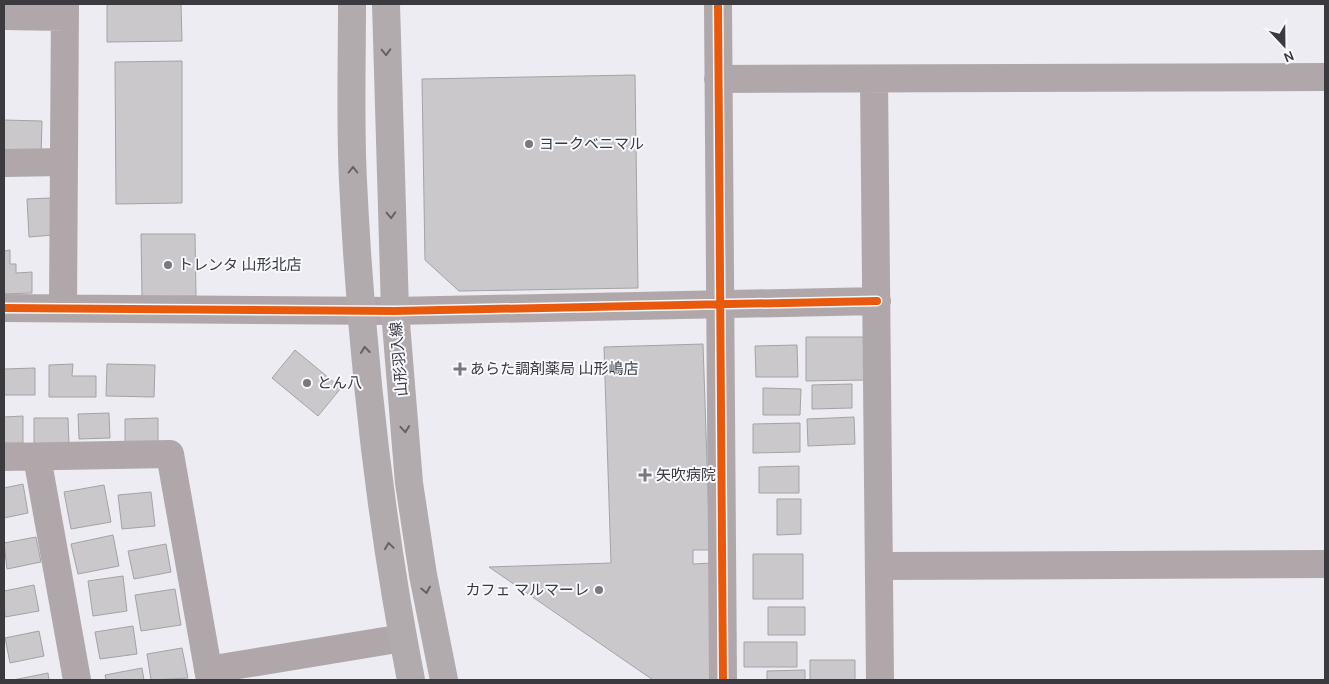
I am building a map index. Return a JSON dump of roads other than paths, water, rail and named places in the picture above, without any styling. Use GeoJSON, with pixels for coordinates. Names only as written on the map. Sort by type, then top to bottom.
{"type":"FeatureCollection","features":[{"type":"Feature","properties":{"kind":"main road"},"geometry":{"type":"LineString","coordinates":[[352,4],[353,179],[361,310],[381,494],[402,638],[411,680]]}},
{"type":"Feature","properties":{"kind":"main road","name":"山形羽入線"},"geometry":{"type":"LineString","coordinates":[[386,4],[395,310],[409,483],[423,575],[444,680]]}},
{"type":"Feature","properties":{"kind":"street"},"geometry":{"type":"LineString","coordinates":[[718,4],[723,680]]}},
{"type":"Feature","properties":{"kind":"street"},"geometry":{"type":"LineString","coordinates":[[4,16],[65,11],[63,307]]}},
{"type":"Feature","properties":{"kind":"street"},"geometry":{"type":"LineString","coordinates":[[718,79],[874,80],[1325,77]]}},
{"type":"Feature","properties":{"kind":"street"},"geometry":{"type":"LineString","coordinates":[[874,80],[880,680]]}},
{"type":"Feature","properties":{"kind":"street"},"geometry":{"type":"LineString","coordinates":[[4,163],[63,162]]}},
{"type":"Feature","properties":{"kind":"street"},"geometry":{"type":"LineString","coordinates":[[4,308],[395,310],[877,301]]}},
{"type":"Feature","properties":{"kind":"street"},"geometry":{"type":"LineString","coordinates":[[4,457],[170,454],[209,675],[402,638]]}},
{"type":"Feature","properties":{"kind":"street"},"geometry":{"type":"LineString","coordinates":[[38,457],[77,680]]}},
{"type":"Feature","properties":{"kind":"street"},"geometry":{"type":"LineString","coordinates":[[879,566],[1325,564]]}},
{"type":"Feature","properties":{"kind":"place","name":"ヨークベニマル"},"geometry":{"type":"Point","coordinates":[529,144]}},
{"type":"Feature","properties":{"kind":"place","name":"トレンタ 山形北店"},"geometry":{"type":"Point","coordinates":[168,265]}},
{"type":"Feature","properties":{"kind":"place","name":"あらた調剤薬局 山形嶋店"},"geometry":{"type":"Point","coordinates":[460,369]}},
{"type":"Feature","properties":{"kind":"place","name":"とん八"},"geometry":{"type":"Point","coordinates":[307,383]}},
{"type":"Feature","properties":{"kind":"place","name":"矢吹病院"},"geometry":{"type":"Point","coordinates":[645,475]}},
{"type":"Feature","properties":{"kind":"place","name":"カフェ マルマーレ"},"geometry":{"type":"Point","coordinates":[599,590]}}]}
